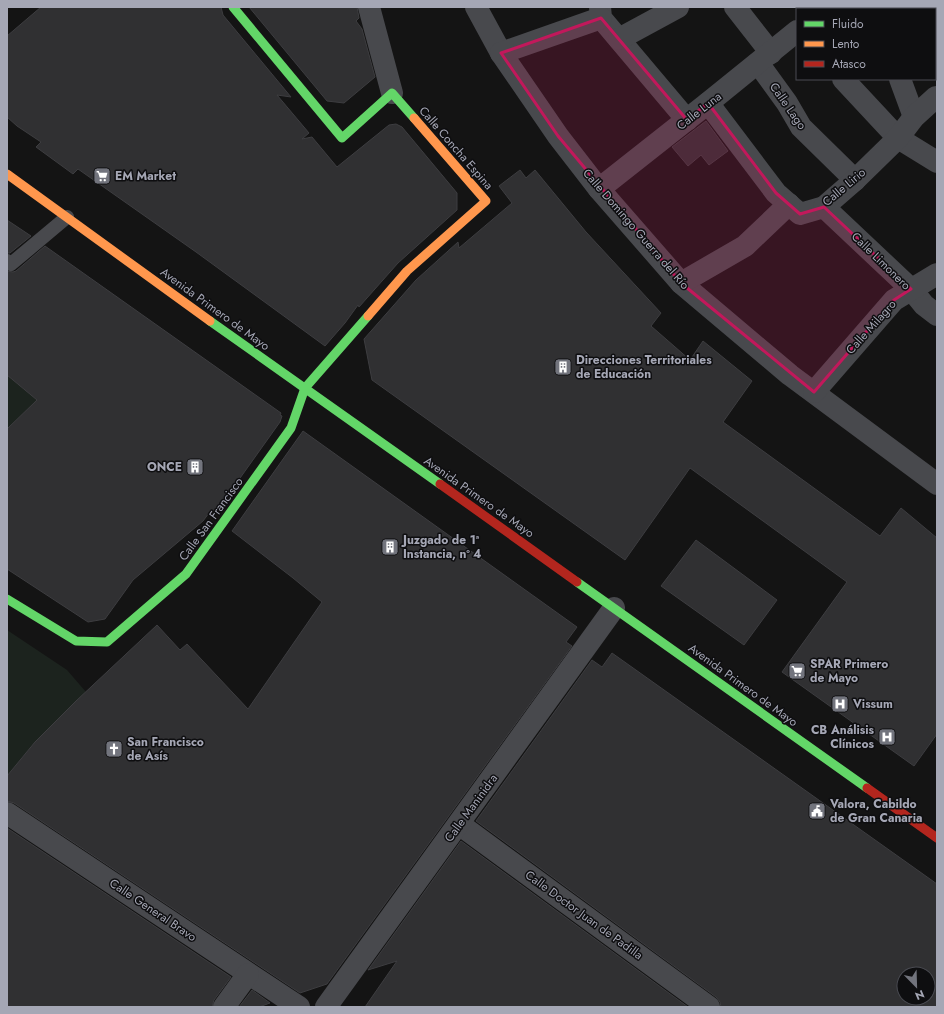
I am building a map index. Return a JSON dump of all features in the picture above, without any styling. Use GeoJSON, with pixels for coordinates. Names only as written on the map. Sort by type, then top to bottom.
{"type":"FeatureCollection","features":[{"type":"Feature","properties":{"kind":"street"},"geometry":{"type":"LineString","coordinates":[[233,7],[342,138],[392,93],[369,7]]}},
{"type":"Feature","properties":{"kind":"street","name":"Calle Domingo Guerra del Río"},"geometry":{"type":"LineString","coordinates":[[476,7],[501,53],[558,136],[599,189],[681,283],[790,375],[937,484]]}},
{"type":"Feature","properties":{"kind":"street"},"geometry":{"type":"LineString","coordinates":[[619,39],[678,7]]}},
{"type":"Feature","properties":{"kind":"street","name":"Calle Lago"},"geometry":{"type":"LineString","coordinates":[[735,7],[765,58],[787,103],[801,127],[854,180]]}},
{"type":"Feature","properties":{"kind":"street"},"geometry":{"type":"LineString","coordinates":[[501,53],[600,12],[619,39],[687,120]]}},
{"type":"Feature","properties":{"kind":"street","name":"Calle Luna"},"geometry":{"type":"LineString","coordinates":[[599,189],[796,32]]}},
{"type":"Feature","properties":{"kind":"street"},"geometry":{"type":"LineString","coordinates":[[844,80],[898,138],[937,162]]}},
{"type":"Feature","properties":{"kind":"street"},"geometry":{"type":"LineString","coordinates":[[900,80],[914,117]]}},
{"type":"Feature","properties":{"kind":"street","name":"Calle Concha Espina"},"geometry":{"type":"LineString","coordinates":[[305,388],[407,271],[486,201],[392,93]]}},
{"type":"Feature","properties":{"kind":"street","name":"Calle Lirio"},"geometry":{"type":"LineString","coordinates":[[789,204],[800,214],[824,206],[898,138],[914,117],[936,97]]}},
{"type":"Feature","properties":{"kind":"street"},"geometry":{"type":"LineString","coordinates":[[681,283],[744,246],[789,204],[776,193],[708,103]]}},
{"type":"Feature","properties":{"kind":"street","name":"Avenida Primero de Mayo"},"geometry":{"type":"LineString","coordinates":[[7,174],[213,323],[937,838]]}},
{"type":"Feature","properties":{"kind":"street","name":"Calle Limonero"},"geometry":{"type":"LineString","coordinates":[[824,206],[911,289],[924,305],[937,315]]}},
{"type":"Feature","properties":{"kind":"street","name":"Calle Milagro"},"geometry":{"type":"LineString","coordinates":[[814,392],[894,300],[937,274]]}},
{"type":"Feature","properties":{"kind":"street","name":"Calle San Francisco"},"geometry":{"type":"LineString","coordinates":[[7,599],[76,641],[107,642],[186,574],[291,428],[305,388]]}},
{"type":"Feature","properties":{"kind":"street","name":"Calle Maninidra"},"geometry":{"type":"LineString","coordinates":[[326,1007],[614,608]]}},
{"type":"Feature","properties":{"kind":"street","name":"Calle General Bravo"},"geometry":{"type":"LineString","coordinates":[[7,813],[299,1007]]}},
{"type":"Feature","properties":{"kind":"street","name":"Calle Doctor Juan de Padilla"},"geometry":{"type":"LineString","coordinates":[[459,824],[709,1007]]}},
{"type":"Feature","properties":{"kind":"street"},"geometry":{"type":"LineString","coordinates":[[224,1007],[248,974]]}},
{"type":"Feature","properties":{"kind":"lane"},"geometry":{"type":"LineString","coordinates":[[7,261],[12,264],[67,217]]}},
{"type":"Feature","properties":{"kind":"highlighted area"},"geometry":{"type":"Polygon","coordinates":[[[601,18],[687,120],[708,103],[776,193],[800,214],[824,207],[911,289],[894,300],[814,392],[681,283],[558,136],[501,53],[601,18]]]}},
{"type":"Feature","properties":{"kind":"shaded area"},"geometry":{"type":"Polygon","coordinates":[[[7,375],[37,400],[7,429],[7,375]]]}},
{"type":"Feature","properties":{"kind":"shaded area"},"geometry":{"type":"Polygon","coordinates":[[[7,630],[67,670],[86,692],[35,742],[7,776],[7,630]]]}},
{"type":"Feature","properties":{"kind":"building"},"geometry":{"type":"Polygon","coordinates":[[[41,7],[221,7],[223,15],[291,97],[277,95],[309,133],[302,139],[312,137],[337,167],[389,125],[396,124],[402,127],[457,193],[457,210],[398,263],[359,307],[358,305],[325,346],[196,252],[78,169],[73,174],[36,147],[41,142],[17,126],[7,117],[7,36],[41,7]]]}},
{"type":"Feature","properties":{"kind":"building"},"geometry":{"type":"Polygon","coordinates":[[[249,7],[357,7],[359,18],[356,21],[362,29],[375,77],[344,103],[327,101],[249,7]]]}},
{"type":"Feature","properties":{"kind":"building"},"geometry":{"type":"Polygon","coordinates":[[[706,121],[728,151],[709,165],[701,155],[688,166],[672,147],[706,121]]]}},
{"type":"Feature","properties":{"kind":"building"},"geometry":{"type":"Polygon","coordinates":[[[520,170],[526,178],[535,170],[586,232],[661,313],[651,326],[690,360],[703,341],[752,381],[723,422],[880,536],[901,508],[937,538],[937,734],[914,766],[782,672],[847,582],[690,468],[625,560],[372,380],[364,339],[416,280],[458,242],[459,248],[512,203],[499,186],[520,170]]]}},
{"type":"Feature","properties":{"kind":"building"},"geometry":{"type":"Polygon","coordinates":[[[7,220],[31,236],[10,253],[7,253],[7,220]]]}},
{"type":"Feature","properties":{"kind":"building"},"geometry":{"type":"Polygon","coordinates":[[[45,246],[281,413],[280,415],[282,416],[280,422],[213,516],[209,513],[203,521],[133,580],[105,619],[88,622],[7,569],[7,429],[37,400],[7,375],[7,271],[16,271],[45,246]]]}},
{"type":"Feature","properties":{"kind":"building"},"geometry":{"type":"Polygon","coordinates":[[[303,431],[577,627],[566,642],[572,646],[327,984],[300,993],[14,803],[7,801],[7,776],[35,742],[76,701],[157,625],[180,650],[187,644],[248,709],[322,602],[232,531],[303,431]]]}},
{"type":"Feature","properties":{"kind":"building"},"geometry":{"type":"Polygon","coordinates":[[[696,540],[777,600],[744,645],[661,586],[696,540]]]}},
{"type":"Feature","properties":{"kind":"building"},"geometry":{"type":"Polygon","coordinates":[[[612,653],[937,884],[937,1007],[721,1007],[720,1002],[716,997],[476,821],[592,660],[602,667],[612,653]]]}},
{"type":"Feature","properties":{"kind":"building"},"geometry":{"type":"Polygon","coordinates":[[[7,828],[231,977],[214,1000],[212,1007],[7,1007],[7,828]]]}},
{"type":"Feature","properties":{"kind":"building"},"geometry":{"type":"Polygon","coordinates":[[[461,841],[688,1007],[365,1007],[397,961],[368,970],[461,841]]]}},
{"type":"Feature","properties":{"kind":"building"},"geometry":{"type":"Polygon","coordinates":[[[252,990],[270,1003],[259,1007],[239,1007],[252,990]]]}},
{"type":"Feature","properties":{"kind":"traffic: fast"},"geometry":{"type":"LineString","coordinates":[[233,7],[342,138],[392,93],[414,118]]}},
{"type":"Feature","properties":{"kind":"traffic: fast"},"geometry":{"type":"LineString","coordinates":[[7,599],[76,641],[107,642],[186,574],[291,428],[305,388],[368,316]]}},
{"type":"Feature","properties":{"kind":"traffic: fast"},"geometry":{"type":"LineString","coordinates":[[210,321],[440,484]]}},
{"type":"Feature","properties":{"kind":"traffic: fast"},"geometry":{"type":"LineString","coordinates":[[577,582],[867,788]]}},
{"type":"Feature","properties":{"kind":"traffic: slow"},"geometry":{"type":"LineString","coordinates":[[368,316],[407,271],[486,201],[414,118]]}},
{"type":"Feature","properties":{"kind":"traffic: slow"},"geometry":{"type":"LineString","coordinates":[[7,174],[210,321]]}},
{"type":"Feature","properties":{"kind":"traffic: jam"},"geometry":{"type":"LineString","coordinates":[[440,484],[577,582]]}},
{"type":"Feature","properties":{"kind":"traffic: jam"},"geometry":{"type":"LineString","coordinates":[[867,788],[937,838]]}},
{"type":"Feature","properties":{"kind":"place","name":"EM Market"},"geometry":{"type":"Point","coordinates":[102,176]}},
{"type":"Feature","properties":{"kind":"place","name":"Direcciones Territoriales de Educación"},"geometry":{"type":"Point","coordinates":[563,367]}},
{"type":"Feature","properties":{"kind":"place","name":"ONCE"},"geometry":{"type":"Point","coordinates":[195,467]}},
{"type":"Feature","properties":{"kind":"place","name":"Juzgado de 1ª Instancia, nº 4"},"geometry":{"type":"Point","coordinates":[390,547]}},
{"type":"Feature","properties":{"kind":"place","name":"SPAR Primero de Mayo"},"geometry":{"type":"Point","coordinates":[797,671]}},
{"type":"Feature","properties":{"kind":"place","name":"Vissum"},"geometry":{"type":"Point","coordinates":[840,704]}},
{"type":"Feature","properties":{"kind":"place","name":"CB Análisis Clínicos"},"geometry":{"type":"Point","coordinates":[887,737]}},
{"type":"Feature","properties":{"kind":"place","name":"San Francisco de Asís"},"geometry":{"type":"Point","coordinates":[114,749]}},
{"type":"Feature","properties":{"kind":"place","name":"Valora, Cabildo de Gran Canaria"},"geometry":{"type":"Point","coordinates":[817,811]}}]}
